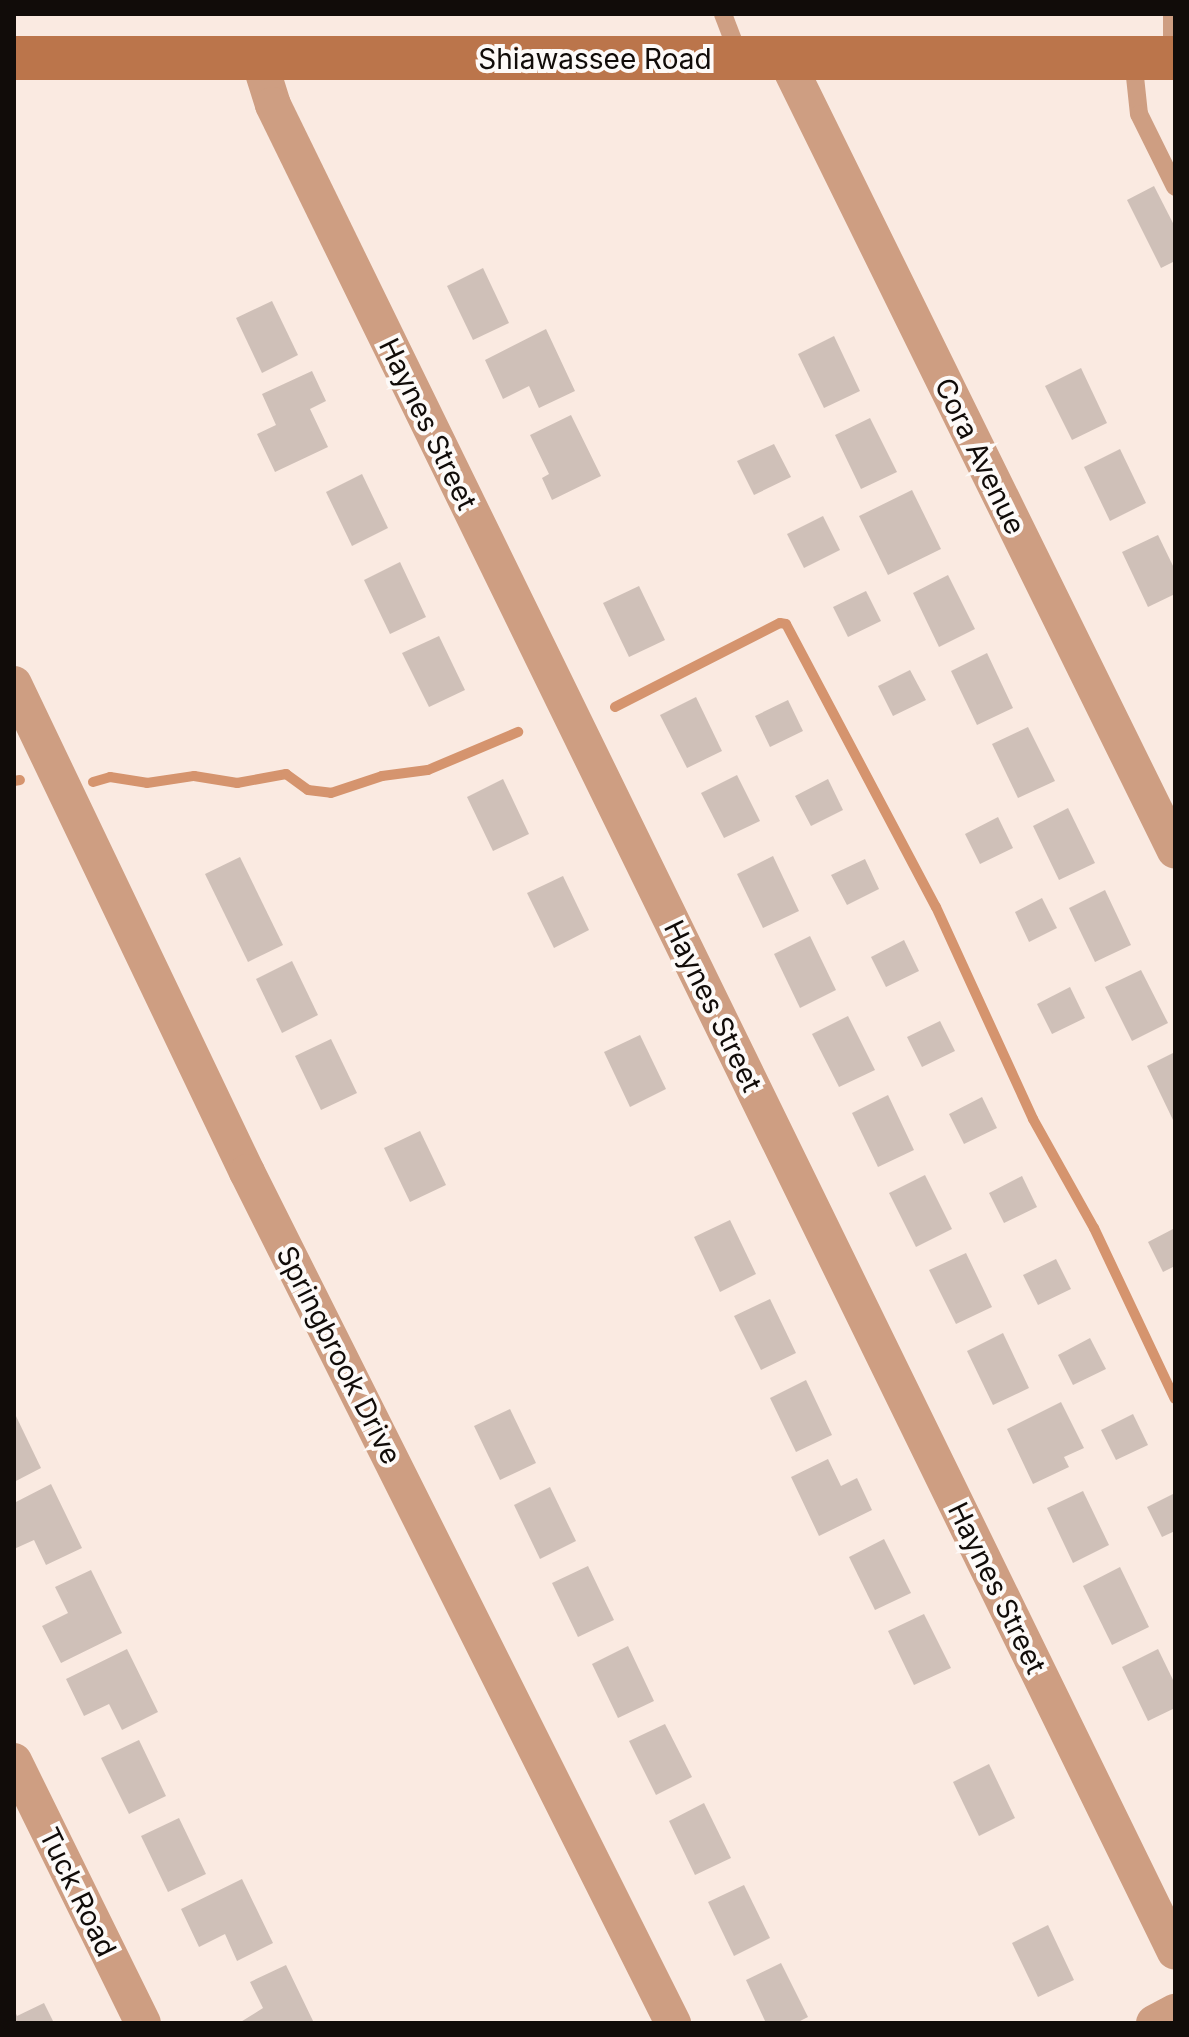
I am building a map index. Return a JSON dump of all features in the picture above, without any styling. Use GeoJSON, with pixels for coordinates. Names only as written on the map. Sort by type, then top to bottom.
{"type":"FeatureCollection","features":[{"type":"Feature","properties":{"kind":"street","name":"Haynes Street"},"geometry":{"type":"LineString","coordinates":[[258,57],[280,120],[1175,1952]]}},
{"type":"Feature","properties":{"kind":"street","name":"Shiawassee Road"},"geometry":{"type":"LineString","coordinates":[[14,58],[1160,58]]}},
{"type":"Feature","properties":{"kind":"street","name":"Cora Avenue"},"geometry":{"type":"LineString","coordinates":[[786,60],[1175,851]]}},
{"type":"Feature","properties":{"kind":"street","name":"Springbrook Drive"},"geometry":{"type":"LineString","coordinates":[[14,684],[247,1172],[673,2023]]}},
{"type":"Feature","properties":{"kind":"street","name":"Tuck Road"},"geometry":{"type":"LineString","coordinates":[[14,1761],[143,2023]]}},
{"type":"Feature","properties":{"kind":"street"},"geometry":{"type":"LineString","coordinates":[[1154,2023],[1175,2012]]}},
{"type":"Feature","properties":{"kind":"lane"},"geometry":{"type":"LineString","coordinates":[[723,14],[740,60]]}},
{"type":"Feature","properties":{"kind":"lane"},"geometry":{"type":"LineString","coordinates":[[1172,14],[1139,114],[1175,187]]}},
{"type":"Feature","properties":{"kind":"building"},"geometry":{"type":"Polygon","coordinates":[[[1154,186],[1175,227],[1175,261],[1161,268],[1127,200],[1154,186]]]}},
{"type":"Feature","properties":{"kind":"building"},"geometry":{"type":"Polygon","coordinates":[[[483,268],[509,323],[473,340],[447,286],[483,268]]]}},
{"type":"Feature","properties":{"kind":"building"},"geometry":{"type":"Polygon","coordinates":[[[272,301],[298,355],[262,373],[236,318],[272,301]]]}},
{"type":"Feature","properties":{"kind":"building"},"geometry":{"type":"Polygon","coordinates":[[[546,329],[575,391],[539,408],[529,386],[503,399],[485,360],[546,329]]]}},
{"type":"Feature","properties":{"kind":"building"},"geometry":{"type":"Polygon","coordinates":[[[834,336],[860,391],[824,408],[798,354],[834,336]]]}},
{"type":"Feature","properties":{"kind":"building"},"geometry":{"type":"Polygon","coordinates":[[[1081,368],[1107,423],[1072,440],[1045,386],[1081,368]]]}},
{"type":"Feature","properties":{"kind":"building"},"geometry":{"type":"Polygon","coordinates":[[[312,371],[326,401],[310,409],[328,447],[275,472],[257,434],[276,425],[262,394],[312,371]]]}},
{"type":"Feature","properties":{"kind":"building"},"geometry":{"type":"Polygon","coordinates":[[[571,415],[601,476],[552,500],[542,478],[549,474],[530,435],[571,415]]]}},
{"type":"Feature","properties":{"kind":"building"},"geometry":{"type":"Polygon","coordinates":[[[870,418],[897,472],[861,489],[835,435],[870,418]]]}},
{"type":"Feature","properties":{"kind":"building"},"geometry":{"type":"Polygon","coordinates":[[[774,444],[791,477],[754,495],[737,461],[774,444]]]}},
{"type":"Feature","properties":{"kind":"building"},"geometry":{"type":"Polygon","coordinates":[[[1120,449],[1146,503],[1110,521],[1084,467],[1120,449]]]}},
{"type":"Feature","properties":{"kind":"building"},"geometry":{"type":"Polygon","coordinates":[[[362,474],[388,528],[352,546],[326,492],[362,474]]]}},
{"type":"Feature","properties":{"kind":"building"},"geometry":{"type":"Polygon","coordinates":[[[912,490],[941,549],[888,575],[859,516],[912,490]]]}},
{"type":"Feature","properties":{"kind":"building"},"geometry":{"type":"Polygon","coordinates":[[[823,516],[840,550],[804,568],[787,534],[823,516]]]}},
{"type":"Feature","properties":{"kind":"building"},"geometry":{"type":"Polygon","coordinates":[[[1158,535],[1175,570],[1175,594],[1148,607],[1122,552],[1158,535]]]}},
{"type":"Feature","properties":{"kind":"building"},"geometry":{"type":"Polygon","coordinates":[[[400,562],[426,617],[390,634],[364,580],[400,562]]]}},
{"type":"Feature","properties":{"kind":"building"},"geometry":{"type":"Polygon","coordinates":[[[948,575],[975,629],[939,647],[913,593],[948,575]]]}},
{"type":"Feature","properties":{"kind":"building"},"geometry":{"type":"Polygon","coordinates":[[[639,586],[665,640],[629,657],[603,603],[639,586]]]}},
{"type":"Feature","properties":{"kind":"building"},"geometry":{"type":"Polygon","coordinates":[[[866,591],[881,621],[848,637],[833,607],[866,591]]]}},
{"type":"Feature","properties":{"kind":"building"},"geometry":{"type":"Polygon","coordinates":[[[439,636],[465,690],[429,707],[402,653],[439,636]]]}},
{"type":"Feature","properties":{"kind":"building"},"geometry":{"type":"Polygon","coordinates":[[[987,653],[1013,708],[977,725],[951,671],[987,653]]]}},
{"type":"Feature","properties":{"kind":"building"},"geometry":{"type":"Polygon","coordinates":[[[910,670],[926,700],[893,716],[878,686],[910,670]]]}},
{"type":"Feature","properties":{"kind":"building"},"geometry":{"type":"Polygon","coordinates":[[[696,697],[722,751],[687,768],[660,715],[696,697]]]}},
{"type":"Feature","properties":{"kind":"building"},"geometry":{"type":"Polygon","coordinates":[[[788,700],[803,731],[770,747],[755,716],[788,700]]]}},
{"type":"Feature","properties":{"kind":"building"},"geometry":{"type":"Polygon","coordinates":[[[1028,727],[1055,781],[1018,798],[992,744],[1028,727]]]}},
{"type":"Feature","properties":{"kind":"building"},"geometry":{"type":"Polygon","coordinates":[[[737,775],[760,821],[724,838],[701,793],[737,775]]]}},
{"type":"Feature","properties":{"kind":"building"},"geometry":{"type":"Polygon","coordinates":[[[503,779],[529,834],[493,851],[467,797],[503,779]]]}},
{"type":"Feature","properties":{"kind":"building"},"geometry":{"type":"Polygon","coordinates":[[[828,779],[843,810],[811,826],[795,796],[828,779]]]}},
{"type":"Feature","properties":{"kind":"building"},"geometry":{"type":"Polygon","coordinates":[[[1068,808],[1095,863],[1059,880],[1033,826],[1068,808]]]}},
{"type":"Feature","properties":{"kind":"building"},"geometry":{"type":"Polygon","coordinates":[[[998,817],[1013,848],[980,864],[965,834],[998,817]]]}},
{"type":"Feature","properties":{"kind":"building"},"geometry":{"type":"Polygon","coordinates":[[[773,856],[799,911],[763,928],[737,874],[773,856]]]}},
{"type":"Feature","properties":{"kind":"building"},"geometry":{"type":"Polygon","coordinates":[[[240,857],[283,945],[248,962],[205,874],[240,857]]]}},
{"type":"Feature","properties":{"kind":"building"},"geometry":{"type":"Polygon","coordinates":[[[865,859],[879,889],[847,905],[831,875],[865,859]]]}},
{"type":"Feature","properties":{"kind":"building"},"geometry":{"type":"Polygon","coordinates":[[[563,876],[589,930],[554,948],[527,893],[563,876]]]}},
{"type":"Feature","properties":{"kind":"building"},"geometry":{"type":"Polygon","coordinates":[[[1105,890],[1131,945],[1095,962],[1069,908],[1105,890]]]}},
{"type":"Feature","properties":{"kind":"building"},"geometry":{"type":"Polygon","coordinates":[[[1042,898],[1057,928],[1029,942],[1015,912],[1042,898]]]}},
{"type":"Feature","properties":{"kind":"building"},"geometry":{"type":"Polygon","coordinates":[[[810,936],[836,990],[800,1008],[774,954],[810,936]]]}},
{"type":"Feature","properties":{"kind":"building"},"geometry":{"type":"Polygon","coordinates":[[[904,940],[919,971],[886,987],[871,957],[904,940]]]}},
{"type":"Feature","properties":{"kind":"building"},"geometry":{"type":"Polygon","coordinates":[[[292,961],[318,1015],[282,1033],[256,979],[292,961]]]}},
{"type":"Feature","properties":{"kind":"building"},"geometry":{"type":"Polygon","coordinates":[[[1141,970],[1168,1023],[1132,1041],[1105,987],[1141,970]]]}},
{"type":"Feature","properties":{"kind":"building"},"geometry":{"type":"Polygon","coordinates":[[[1070,987],[1085,1018],[1052,1034],[1037,1004],[1070,987]]]}},
{"type":"Feature","properties":{"kind":"building"},"geometry":{"type":"Polygon","coordinates":[[[848,1016],[875,1070],[839,1087],[812,1034],[848,1016]]]}},
{"type":"Feature","properties":{"kind":"building"},"geometry":{"type":"Polygon","coordinates":[[[940,1021],[955,1051],[922,1067],[907,1037],[940,1021]]]}},
{"type":"Feature","properties":{"kind":"building"},"geometry":{"type":"Polygon","coordinates":[[[640,1035],[666,1089],[630,1107],[604,1052],[640,1035]]]}},
{"type":"Feature","properties":{"kind":"building"},"geometry":{"type":"Polygon","coordinates":[[[331,1039],[357,1093],[321,1110],[295,1056],[331,1039]]]}},
{"type":"Feature","properties":{"kind":"building"},"geometry":{"type":"Polygon","coordinates":[[[1175,1052],[1175,1119],[1173,1120],[1147,1066],[1175,1052]]]}},
{"type":"Feature","properties":{"kind":"building"},"geometry":{"type":"Polygon","coordinates":[[[888,1095],[914,1150],[878,1167],[852,1113],[888,1095]]]}},
{"type":"Feature","properties":{"kind":"building"},"geometry":{"type":"Polygon","coordinates":[[[982,1097],[997,1128],[964,1144],[949,1114],[982,1097]]]}},
{"type":"Feature","properties":{"kind":"building"},"geometry":{"type":"Polygon","coordinates":[[[420,1131],[446,1185],[410,1202],[384,1148],[420,1131]]]}},
{"type":"Feature","properties":{"kind":"building"},"geometry":{"type":"Polygon","coordinates":[[[925,1175],[952,1229],[916,1247],[889,1193],[925,1175]]]}},
{"type":"Feature","properties":{"kind":"building"},"geometry":{"type":"Polygon","coordinates":[[[1022,1176],[1037,1207],[1004,1223],[989,1193],[1022,1176]]]}},
{"type":"Feature","properties":{"kind":"building"},"geometry":{"type":"Polygon","coordinates":[[[730,1220],[756,1274],[720,1292],[694,1237],[730,1220]]]}},
{"type":"Feature","properties":{"kind":"building"},"geometry":{"type":"Polygon","coordinates":[[[1175,1228],[1175,1266],[1163,1272],[1148,1242],[1175,1228]]]}},
{"type":"Feature","properties":{"kind":"building"},"geometry":{"type":"Polygon","coordinates":[[[966,1253],[992,1307],[956,1324],[929,1270],[966,1253]]]}},
{"type":"Feature","properties":{"kind":"building"},"geometry":{"type":"Polygon","coordinates":[[[1056,1259],[1071,1289],[1038,1305],[1023,1275],[1056,1259]]]}},
{"type":"Feature","properties":{"kind":"building"},"geometry":{"type":"Polygon","coordinates":[[[770,1299],[796,1353],[761,1370],[734,1316],[770,1299]]]}},
{"type":"Feature","properties":{"kind":"building"},"geometry":{"type":"Polygon","coordinates":[[[1003,1333],[1029,1388],[993,1405],[967,1351],[1003,1333]]]}},
{"type":"Feature","properties":{"kind":"building"},"geometry":{"type":"Polygon","coordinates":[[[1090,1338],[1106,1369],[1073,1385],[1058,1355],[1090,1338]]]}},
{"type":"Feature","properties":{"kind":"building"},"geometry":{"type":"Polygon","coordinates":[[[806,1380],[832,1435],[796,1452],[770,1398],[806,1380]]]}},
{"type":"Feature","properties":{"kind":"building"},"geometry":{"type":"Polygon","coordinates":[[[1061,1402],[1084,1448],[1064,1457],[1069,1467],[1033,1484],[1007,1429],[1061,1402]]]}},
{"type":"Feature","properties":{"kind":"building"},"geometry":{"type":"Polygon","coordinates":[[[510,1409],[536,1463],[500,1480],[474,1426],[510,1409]]]}},
{"type":"Feature","properties":{"kind":"building"},"geometry":{"type":"Polygon","coordinates":[[[14,1412],[41,1468],[14,1482],[14,1412]]]}},
{"type":"Feature","properties":{"kind":"building"},"geometry":{"type":"Polygon","coordinates":[[[1133,1414],[1148,1445],[1116,1460],[1101,1430],[1133,1414]]]}},
{"type":"Feature","properties":{"kind":"building"},"geometry":{"type":"Polygon","coordinates":[[[828,1459],[841,1486],[857,1478],[872,1510],[819,1536],[791,1477],[828,1459]]]}},
{"type":"Feature","properties":{"kind":"building"},"geometry":{"type":"Polygon","coordinates":[[[51,1484],[82,1548],[46,1565],[34,1540],[14,1549],[14,1503],[51,1484]]]}},
{"type":"Feature","properties":{"kind":"building"},"geometry":{"type":"Polygon","coordinates":[[[550,1487],[576,1541],[540,1559],[514,1505],[550,1487]]]}},
{"type":"Feature","properties":{"kind":"building"},"geometry":{"type":"Polygon","coordinates":[[[1083,1491],[1109,1545],[1073,1563],[1047,1508],[1083,1491]]]}},
{"type":"Feature","properties":{"kind":"building"},"geometry":{"type":"Polygon","coordinates":[[[1175,1493],[1175,1531],[1162,1537],[1147,1507],[1175,1493]]]}},
{"type":"Feature","properties":{"kind":"building"},"geometry":{"type":"Polygon","coordinates":[[[884,1539],[911,1593],[875,1610],[849,1557],[884,1539]]]}},
{"type":"Feature","properties":{"kind":"building"},"geometry":{"type":"Polygon","coordinates":[[[588,1566],[614,1620],[578,1637],[552,1583],[588,1566]]]}},
{"type":"Feature","properties":{"kind":"building"},"geometry":{"type":"Polygon","coordinates":[[[1120,1567],[1149,1627],[1112,1645],[1083,1586],[1120,1567]]]}},
{"type":"Feature","properties":{"kind":"building"},"geometry":{"type":"Polygon","coordinates":[[[91,1570],[122,1633],[61,1663],[42,1626],[68,1613],[55,1587],[91,1570]]]}},
{"type":"Feature","properties":{"kind":"building"},"geometry":{"type":"Polygon","coordinates":[[[924,1614],[951,1668],[914,1685],[888,1631],[924,1614]]]}},
{"type":"Feature","properties":{"kind":"building"},"geometry":{"type":"Polygon","coordinates":[[[628,1646],[654,1701],[618,1718],[592,1664],[628,1646]]]}},
{"type":"Feature","properties":{"kind":"building"},"geometry":{"type":"Polygon","coordinates":[[[127,1649],[158,1712],[122,1730],[109,1704],[84,1716],[66,1679],[127,1649]]]}},
{"type":"Feature","properties":{"kind":"building"},"geometry":{"type":"Polygon","coordinates":[[[1158,1649],[1175,1684],[1175,1708],[1148,1721],[1122,1667],[1158,1649]]]}},
{"type":"Feature","properties":{"kind":"building"},"geometry":{"type":"Polygon","coordinates":[[[665,1724],[692,1777],[656,1795],[629,1741],[665,1724]]]}},
{"type":"Feature","properties":{"kind":"building"},"geometry":{"type":"Polygon","coordinates":[[[139,1740],[166,1796],[129,1814],[101,1758],[139,1740]]]}},
{"type":"Feature","properties":{"kind":"building"},"geometry":{"type":"Polygon","coordinates":[[[989,1764],[1015,1818],[979,1836],[953,1782],[989,1764]]]}},
{"type":"Feature","properties":{"kind":"building"},"geometry":{"type":"Polygon","coordinates":[[[704,1803],[731,1858],[695,1875],[669,1821],[704,1803]]]}},
{"type":"Feature","properties":{"kind":"building"},"geometry":{"type":"Polygon","coordinates":[[[179,1818],[206,1874],[168,1892],[141,1836],[179,1818]]]}},
{"type":"Feature","properties":{"kind":"building"},"geometry":{"type":"Polygon","coordinates":[[[242,1879],[273,1943],[237,1961],[225,1934],[199,1947],[181,1909],[242,1879]]]}},
{"type":"Feature","properties":{"kind":"building"},"geometry":{"type":"Polygon","coordinates":[[[744,1885],[770,1938],[734,1956],[708,1902],[744,1885]]]}},
{"type":"Feature","properties":{"kind":"building"},"geometry":{"type":"Polygon","coordinates":[[[1048,1925],[1074,1980],[1038,1997],[1012,1943],[1048,1925]]]}},
{"type":"Feature","properties":{"kind":"building"},"geometry":{"type":"Polygon","coordinates":[[[781,1963],[808,2017],[796,2023],[766,2023],[746,1980],[781,1963]]]}},
{"type":"Feature","properties":{"kind":"building"},"geometry":{"type":"Polygon","coordinates":[[[286,1965],[314,2023],[239,2023],[263,2008],[250,1982],[286,1965]]]}},
{"type":"Feature","properties":{"kind":"building"},"geometry":{"type":"Polygon","coordinates":[[[44,2003],[54,2023],[14,2023],[14,2009],[17,2016],[44,2003]]]}},
{"type":"Feature","properties":{"kind":"waterway"},"geometry":{"type":"LineString","coordinates":[[615,707],[780,623],[786,624],[936,907],[1033,1119],[1094,1228],[1175,1399]]}},
{"type":"Feature","properties":{"kind":"waterway"},"geometry":{"type":"LineString","coordinates":[[93,782],[110,777],[147,783],[194,776],[237,783],[286,774],[308,790],[331,793],[382,776],[428,770],[518,732]]}},
{"type":"Feature","properties":{"kind":"waterway"},"geometry":{"type":"LineString","coordinates":[[14,781],[20,780]]}}]}
